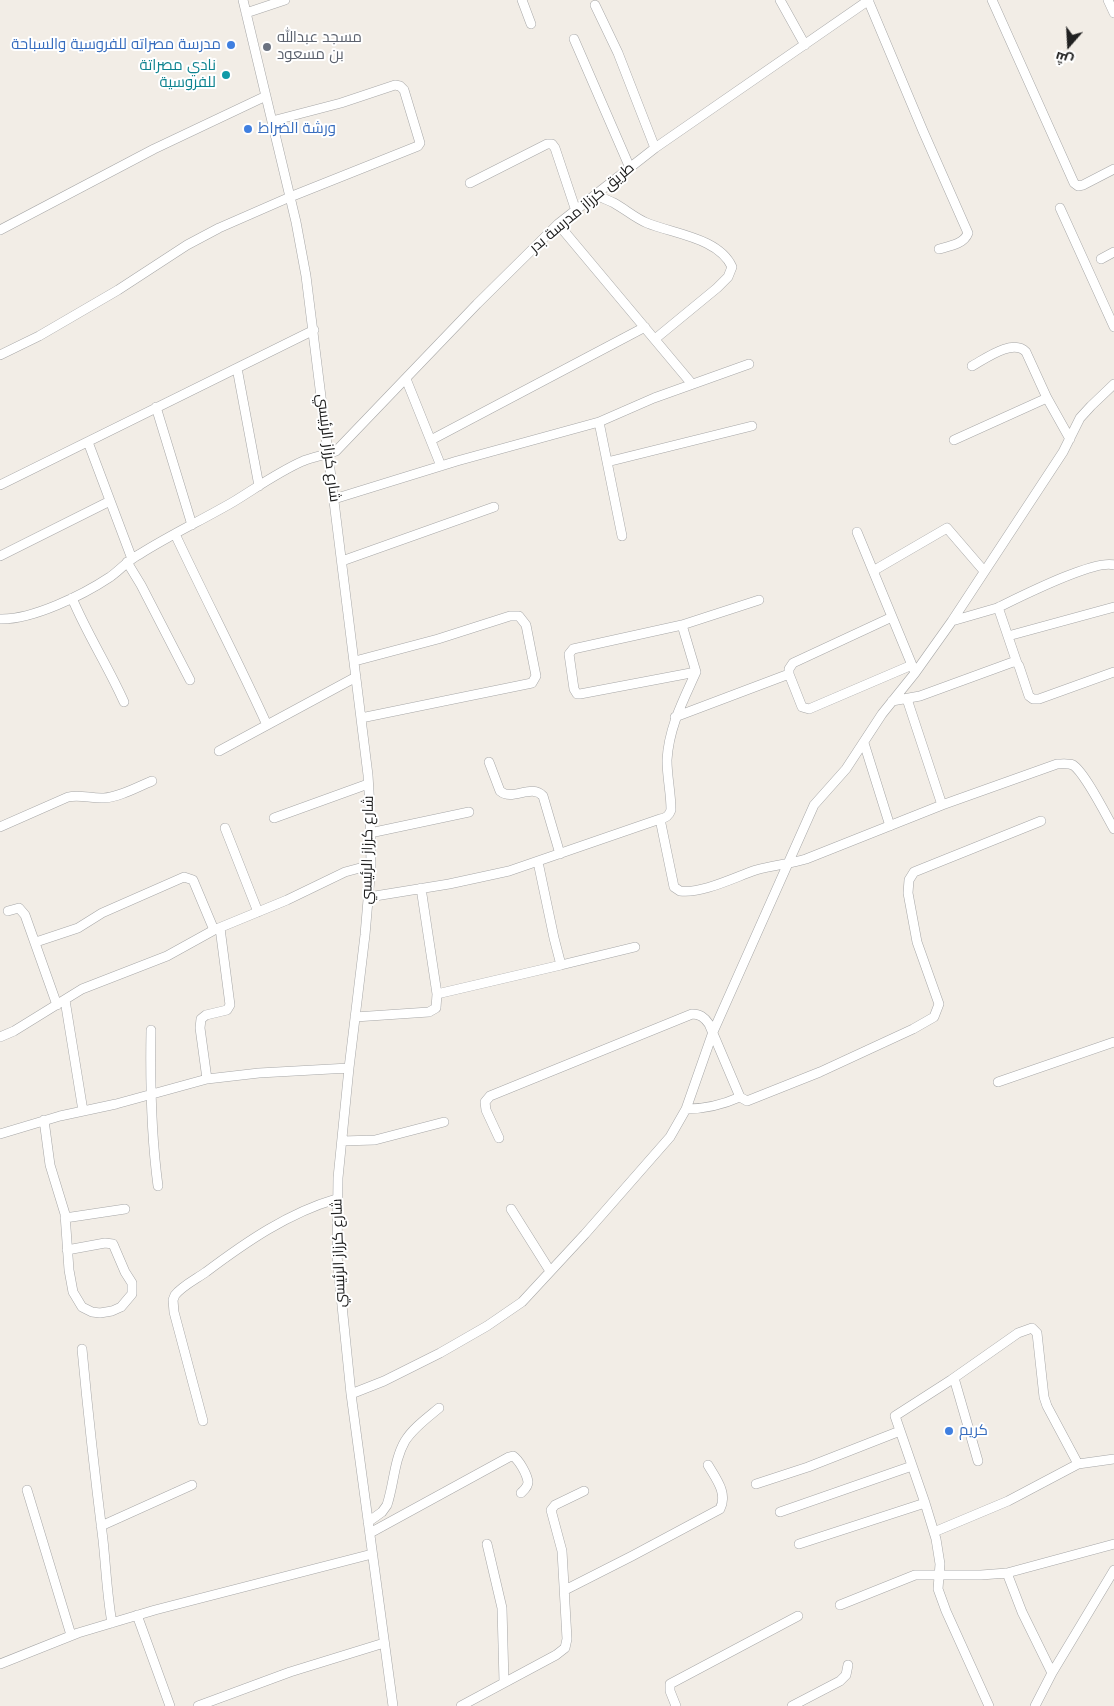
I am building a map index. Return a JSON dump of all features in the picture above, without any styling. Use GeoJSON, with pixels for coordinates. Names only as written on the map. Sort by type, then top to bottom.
{"type":"FeatureCollection","features":[{"type":"Feature","properties":{"kind":"street","name":"شارع كرزاز الرئيسي"},"geometry":{"type":"LineString","coordinates":[[243,0],[290,197],[306,276],[368,784],[371,865],[369,897],[336,1199],[339,1288],[351,1394],[393,1706]]}},
{"type":"Feature","properties":{"kind":"street"},"geometry":{"type":"LineString","coordinates":[[246,14],[285,0]]}},
{"type":"Feature","properties":{"kind":"street"},"geometry":{"type":"LineString","coordinates":[[522,0],[531,24]]}},
{"type":"Feature","properties":{"kind":"street"},"geometry":{"type":"LineString","coordinates":[[780,0],[805,45]]}},
{"type":"Feature","properties":{"kind":"street"},"geometry":{"type":"LineString","coordinates":[[868,0],[968,233],[961,242],[940,249]]}},
{"type":"Feature","properties":{"kind":"street","name":"طريق كرزاز مدرسة بدر"},"geometry":{"type":"LineString","coordinates":[[329,454],[342,446],[477,304],[558,224],[655,148],[868,0]]}},
{"type":"Feature","properties":{"kind":"street"},"geometry":{"type":"LineString","coordinates":[[992,0],[1074,183],[1078,186],[1083,185],[1114,169]]}},
{"type":"Feature","properties":{"kind":"street"},"geometry":{"type":"LineString","coordinates":[[1108,0],[1114,13]]}},
{"type":"Feature","properties":{"kind":"street"},"geometry":{"type":"LineString","coordinates":[[595,5],[618,53],[655,148]]}},
{"type":"Feature","properties":{"kind":"street"},"geometry":{"type":"LineString","coordinates":[[574,38],[630,168]]}},
{"type":"Feature","properties":{"kind":"street"},"geometry":{"type":"LineString","coordinates":[[0,355],[46,332],[118,290],[187,245],[219,228],[290,197],[418,146],[420,143],[404,90],[400,86],[395,85],[341,103],[272,121]]}},
{"type":"Feature","properties":{"kind":"street"},"geometry":{"type":"LineString","coordinates":[[0,230],[154,149],[266,96]]}},
{"type":"Feature","properties":{"kind":"street"},"geometry":{"type":"LineString","coordinates":[[470,183],[547,144],[552,144],[576,210]]}},
{"type":"Feature","properties":{"kind":"street"},"geometry":{"type":"LineString","coordinates":[[596,195],[614,203],[634,217],[649,224],[671,230],[711,246],[728,260],[732,267],[728,277],[717,288],[655,339]]}},
{"type":"Feature","properties":{"kind":"street"},"geometry":{"type":"LineString","coordinates":[[1060,208],[1114,327]]}},
{"type":"Feature","properties":{"kind":"street"},"geometry":{"type":"LineString","coordinates":[[558,224],[692,384]]}},
{"type":"Feature","properties":{"kind":"street"},"geometry":{"type":"LineString","coordinates":[[1101,259],[1114,252]]}},
{"type":"Feature","properties":{"kind":"street"},"geometry":{"type":"LineString","coordinates":[[430,440],[645,327]]}},
{"type":"Feature","properties":{"kind":"street"},"geometry":{"type":"LineString","coordinates":[[0,485],[314,330]]}},
{"type":"Feature","properties":{"kind":"street"},"geometry":{"type":"LineString","coordinates":[[972,366],[1006,348],[1016,346],[1022,348],[1026,352],[1047,398],[1070,439]]}},
{"type":"Feature","properties":{"kind":"street"},"geometry":{"type":"LineString","coordinates":[[334,499],[441,466],[599,422],[654,398],[749,364]]}},
{"type":"Feature","properties":{"kind":"street"},"geometry":{"type":"LineString","coordinates":[[236,368],[259,486]]}},
{"type":"Feature","properties":{"kind":"street"},"geometry":{"type":"LineString","coordinates":[[406,379],[441,466]]}},
{"type":"Feature","properties":{"kind":"street"},"geometry":{"type":"LineString","coordinates":[[351,1394],[425,1360],[487,1326],[522,1302],[670,1137],[686,1108],[713,1032],[814,805],[846,769],[913,669],[952,621],[1063,452],[1080,418],[1090,406],[1114,385]]}},
{"type":"Feature","properties":{"kind":"street"},"geometry":{"type":"LineString","coordinates":[[954,440],[1047,398]]}},
{"type":"Feature","properties":{"kind":"street"},"geometry":{"type":"LineString","coordinates":[[156,407],[192,525]]}},
{"type":"Feature","properties":{"kind":"street"},"geometry":{"type":"LineString","coordinates":[[599,422],[622,536]]}},
{"type":"Feature","properties":{"kind":"street"},"geometry":{"type":"LineString","coordinates":[[607,462],[752,426]]}},
{"type":"Feature","properties":{"kind":"street"},"geometry":{"type":"LineString","coordinates":[[88,442],[130,560],[190,680]]}},
{"type":"Feature","properties":{"kind":"street"},"geometry":{"type":"LineString","coordinates":[[0,619],[30,614],[72,598],[111,576],[130,560],[303,461],[329,454]]}},
{"type":"Feature","properties":{"kind":"street"},"geometry":{"type":"LineString","coordinates":[[0,556],[110,501]]}},
{"type":"Feature","properties":{"kind":"street"},"geometry":{"type":"LineString","coordinates":[[342,560],[494,507]]}},
{"type":"Feature","properties":{"kind":"street"},"geometry":{"type":"LineString","coordinates":[[873,571],[947,528],[984,571]]}},
{"type":"Feature","properties":{"kind":"street"},"geometry":{"type":"LineString","coordinates":[[857,532],[913,669]]}},
{"type":"Feature","properties":{"kind":"street"},"geometry":{"type":"LineString","coordinates":[[175,534],[222,634],[236,657],[267,725]]}},
{"type":"Feature","properties":{"kind":"street"},"geometry":{"type":"LineString","coordinates":[[952,621],[997,608],[1073,574],[1107,563],[1114,565]]}},
{"type":"Feature","properties":{"kind":"street"},"geometry":{"type":"LineString","coordinates":[[72,598],[124,702]]}},
{"type":"Feature","properties":{"kind":"street"},"geometry":{"type":"LineString","coordinates":[[696,672],[577,694],[574,689],[569,654],[571,650],[682,624],[759,600]]}},
{"type":"Feature","properties":{"kind":"street"},"geometry":{"type":"LineString","coordinates":[[1008,636],[1114,607]]}},
{"type":"Feature","properties":{"kind":"street"},"geometry":{"type":"LineString","coordinates":[[997,608],[1030,696],[1033,699],[1039,699],[1114,672]]}},
{"type":"Feature","properties":{"kind":"street"},"geometry":{"type":"LineString","coordinates":[[354,662],[438,639],[510,616],[519,616],[526,625],[536,676],[536,679],[532,682],[361,718]]}},
{"type":"Feature","properties":{"kind":"street"},"geometry":{"type":"LineString","coordinates":[[892,617],[793,663],[789,669],[789,674],[802,707],[807,710],[913,669]]}},
{"type":"Feature","properties":{"kind":"street"},"geometry":{"type":"LineString","coordinates":[[369,897],[510,870],[665,818],[671,810],[667,760],[670,734],[675,717],[696,672],[682,624]]}},
{"type":"Feature","properties":{"kind":"street"},"geometry":{"type":"LineString","coordinates":[[892,701],[906,699],[954,685],[1013,662],[1017,663]]}},
{"type":"Feature","properties":{"kind":"street"},"geometry":{"type":"LineString","coordinates":[[675,717],[789,674]]}},
{"type":"Feature","properties":{"kind":"street"},"geometry":{"type":"LineString","coordinates":[[219,752],[356,677]]}},
{"type":"Feature","properties":{"kind":"street"},"geometry":{"type":"LineString","coordinates":[[906,699],[942,805]]}},
{"type":"Feature","properties":{"kind":"street"},"geometry":{"type":"LineString","coordinates":[[864,743],[890,826]]}},
{"type":"Feature","properties":{"kind":"street"},"geometry":{"type":"LineString","coordinates":[[489,762],[500,791],[504,794],[509,795],[533,791],[543,796],[560,854]]}},
{"type":"Feature","properties":{"kind":"street"},"geometry":{"type":"LineString","coordinates":[[660,819],[674,887],[680,891],[691,891],[756,870],[786,865],[806,859],[942,805],[1057,764],[1074,766],[1082,775],[1114,829]]}},
{"type":"Feature","properties":{"kind":"street"},"geometry":{"type":"LineString","coordinates":[[0,827],[68,797],[111,797],[152,780]]}},
{"type":"Feature","properties":{"kind":"street"},"geometry":{"type":"LineString","coordinates":[[274,818],[368,784]]}},
{"type":"Feature","properties":{"kind":"street"},"geometry":{"type":"LineString","coordinates":[[370,833],[468,812]]}},
{"type":"Feature","properties":{"kind":"street"},"geometry":{"type":"LineString","coordinates":[[498,1138],[486,1110],[485,1102],[490,1096],[692,1014],[698,1014],[705,1018],[713,1032],[740,1097],[744,1101],[750,1101],[914,1029],[934,1017],[939,1004],[914,931],[908,887],[911,875],[914,872],[1041,821]]}},
{"type":"Feature","properties":{"kind":"street"},"geometry":{"type":"LineString","coordinates":[[224,828],[258,912]]}},
{"type":"Feature","properties":{"kind":"street"},"geometry":{"type":"LineString","coordinates":[[538,862],[561,965]]}},
{"type":"Feature","properties":{"kind":"street"},"geometry":{"type":"LineString","coordinates":[[0,1037],[14,1031],[82,989],[167,956],[217,929],[345,872],[371,865]]}},
{"type":"Feature","properties":{"kind":"street"},"geometry":{"type":"LineString","coordinates":[[36,942],[78,928],[102,913],[184,877],[193,880],[217,929],[230,1005],[227,1010],[202,1016],[201,1019],[200,1028],[207,1079]]}},
{"type":"Feature","properties":{"kind":"street"},"geometry":{"type":"LineString","coordinates":[[355,1017],[429,1012],[436,1008],[437,994],[421,888]]}},
{"type":"Feature","properties":{"kind":"street"},"geometry":{"type":"LineString","coordinates":[[8,911],[22,910],[36,942],[57,1005]]}},
{"type":"Feature","properties":{"kind":"street"},"geometry":{"type":"LineString","coordinates":[[437,994],[635,947]]}},
{"type":"Feature","properties":{"kind":"street"},"geometry":{"type":"LineString","coordinates":[[65,1000],[82,1111]]}},
{"type":"Feature","properties":{"kind":"street"},"geometry":{"type":"LineString","coordinates":[[151,1030],[150,1094],[158,1186]]}},
{"type":"Feature","properties":{"kind":"street"},"geometry":{"type":"LineString","coordinates":[[998,1082],[1114,1042]]}},
{"type":"Feature","properties":{"kind":"street"},"geometry":{"type":"LineString","coordinates":[[0,1134],[44,1120],[207,1079],[349,1068]]}},
{"type":"Feature","properties":{"kind":"street"},"geometry":{"type":"LineString","coordinates":[[686,1108],[705,1108],[720,1105],[740,1097]]}},
{"type":"Feature","properties":{"kind":"street"},"geometry":{"type":"LineString","coordinates":[[44,1120],[50,1165],[64,1209],[67,1250],[69,1270],[73,1292],[82,1307],[92,1312],[112,1311],[121,1307],[132,1294],[132,1283],[113,1244],[67,1250]]}},
{"type":"Feature","properties":{"kind":"street"},"geometry":{"type":"LineString","coordinates":[[342,1141],[374,1140],[444,1122]]}},
{"type":"Feature","properties":{"kind":"street"},"geometry":{"type":"LineString","coordinates":[[203,1420],[174,1312],[173,1300],[175,1295],[221,1260],[280,1222],[319,1204],[336,1199]]}},
{"type":"Feature","properties":{"kind":"street"},"geometry":{"type":"LineString","coordinates":[[65,1218],[125,1209]]}},
{"type":"Feature","properties":{"kind":"street"},"geometry":{"type":"LineString","coordinates":[[512,1209],[550,1272]]}},
{"type":"Feature","properties":{"kind":"street"},"geometry":{"type":"LineString","coordinates":[[990,1706],[946,1611],[938,1589],[940,1564],[934,1532],[894,1416],[954,1378],[1018,1333],[1032,1328],[1037,1333],[1046,1406],[1078,1464]]}},
{"type":"Feature","properties":{"kind":"street"},"geometry":{"type":"LineString","coordinates":[[82,1349],[101,1526],[106,1592],[112,1624]]}},
{"type":"Feature","properties":{"kind":"street"},"geometry":{"type":"LineString","coordinates":[[954,1378],[978,1461]]}},
{"type":"Feature","properties":{"kind":"street"},"geometry":{"type":"LineString","coordinates":[[368,1522],[382,1512],[387,1505],[400,1450],[406,1440],[416,1428],[439,1408]]}},
{"type":"Feature","properties":{"kind":"street"},"geometry":{"type":"LineString","coordinates":[[756,1484],[900,1431]]}},
{"type":"Feature","properties":{"kind":"street"},"geometry":{"type":"LineString","coordinates":[[370,1533],[512,1456],[517,1459],[528,1482],[521,1493]]}},
{"type":"Feature","properties":{"kind":"street"},"geometry":{"type":"LineString","coordinates":[[934,1532],[987,1511],[1078,1464],[1114,1459]]}},
{"type":"Feature","properties":{"kind":"street"},"geometry":{"type":"LineString","coordinates":[[565,1590],[720,1509],[723,1498],[722,1491],[708,1465]]}},
{"type":"Feature","properties":{"kind":"street"},"geometry":{"type":"LineString","coordinates":[[780,1512],[912,1466]]}},
{"type":"Feature","properties":{"kind":"street"},"geometry":{"type":"LineString","coordinates":[[101,1526],[192,1486]]}},
{"type":"Feature","properties":{"kind":"street"},"geometry":{"type":"LineString","coordinates":[[27,1490],[71,1635]]}},
{"type":"Feature","properties":{"kind":"street"},"geometry":{"type":"LineString","coordinates":[[460,1706],[556,1655],[565,1648],[567,1638],[562,1551],[551,1510],[555,1505],[584,1491]]}},
{"type":"Feature","properties":{"kind":"street"},"geometry":{"type":"LineString","coordinates":[[799,1544],[925,1503]]}},
{"type":"Feature","properties":{"kind":"street"},"geometry":{"type":"LineString","coordinates":[[487,1544],[502,1608],[504,1682]]}},
{"type":"Feature","properties":{"kind":"street"},"geometry":{"type":"LineString","coordinates":[[840,1605],[915,1575],[981,1575],[1007,1572],[1114,1544]]}},
{"type":"Feature","properties":{"kind":"street"},"geometry":{"type":"LineString","coordinates":[[0,1664],[71,1635],[137,1615],[372,1554]]}},
{"type":"Feature","properties":{"kind":"street"},"geometry":{"type":"LineString","coordinates":[[1035,1706],[1052,1673],[1114,1570]]}},
{"type":"Feature","properties":{"kind":"street"},"geometry":{"type":"LineString","coordinates":[[1007,1572],[1022,1612],[1052,1673]]}},
{"type":"Feature","properties":{"kind":"street"},"geometry":{"type":"LineString","coordinates":[[137,1615],[170,1706]]}},
{"type":"Feature","properties":{"kind":"street"},"geometry":{"type":"LineString","coordinates":[[676,1706],[670,1691],[670,1684],[798,1616]]}},
{"type":"Feature","properties":{"kind":"street"},"geometry":{"type":"LineString","coordinates":[[198,1706],[290,1672],[384,1643]]}},
{"type":"Feature","properties":{"kind":"street"},"geometry":{"type":"LineString","coordinates":[[792,1706],[840,1681],[846,1674],[848,1665]]}},
{"type":"Feature","properties":{"kind":"place","name":"مدرسة مصراته للفروسية والسباحة"},"geometry":{"type":"Point","coordinates":[231,45]}},
{"type":"Feature","properties":{"kind":"place","name":"مسجد عبدالله بن مسعود"},"geometry":{"type":"Point","coordinates":[267,47]}},
{"type":"Feature","properties":{"kind":"place","name":"نادي مصراتة للفروسية"},"geometry":{"type":"Point","coordinates":[226,75]}},
{"type":"Feature","properties":{"kind":"place","name":"ورشة الضراط"},"geometry":{"type":"Point","coordinates":[248,129]}},
{"type":"Feature","properties":{"kind":"place","name":"كريم"},"geometry":{"type":"Point","coordinates":[949,1431]}}]}
